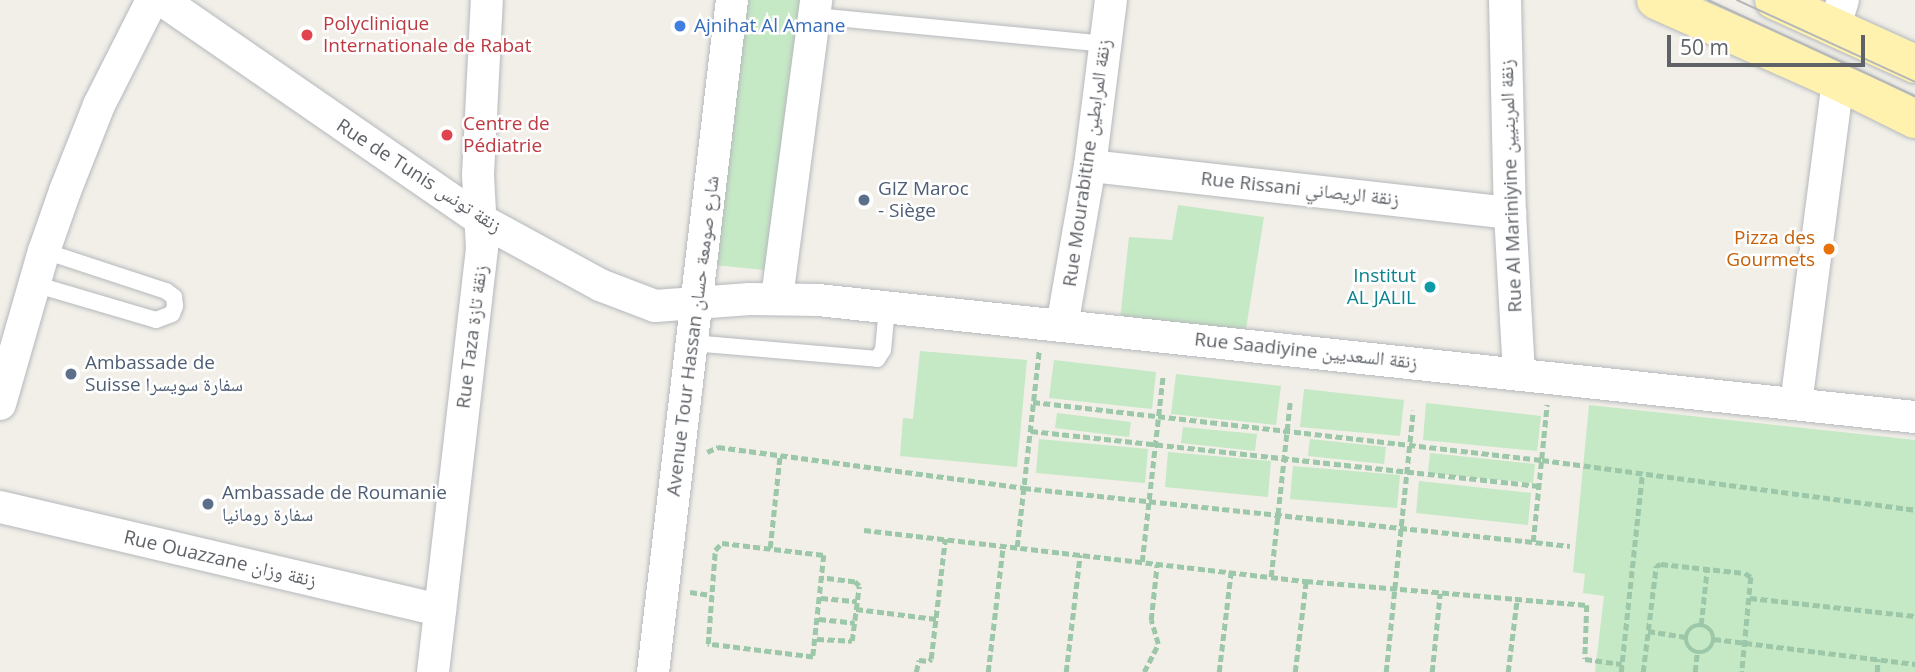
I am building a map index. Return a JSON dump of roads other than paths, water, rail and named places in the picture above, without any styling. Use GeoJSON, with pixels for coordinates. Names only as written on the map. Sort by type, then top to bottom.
{"type":"FeatureCollection","features":[{"type":"Feature","properties":{"kind":"main road"},"geometry":{"type":"LineString","coordinates":[[1656,0],[1838,81],[1915,119]]}},
{"type":"Feature","properties":{"kind":"main road"},"geometry":{"type":"LineString","coordinates":[[1774,0],[1839,14],[1915,64]]}},
{"type":"Feature","properties":{"kind":"street"},"geometry":{"type":"LineString","coordinates":[[0,404],[44,251],[99,105],[152,0]]}},
{"type":"Feature","properties":{"kind":"street","name":"Rue de Tunis زنقة تونس"},"geometry":{"type":"LineString","coordinates":[[162,0],[481,220],[600,285],[634,299],[664,307],[697,304]]}},
{"type":"Feature","properties":{"kind":"street","name":"Rue Taza زنقة تازة"},"geometry":{"type":"LineString","coordinates":[[433,672],[482,249],[478,175],[487,0]]}},
{"type":"Feature","properties":{"kind":"street","name":"Avenue Tour Hassan شارع صومعة حسان"},"geometry":{"type":"LineString","coordinates":[[653,672],[732,0]]}},
{"type":"Feature","properties":{"kind":"street","name":"Rue Mourabitine زنقة المرابطين"},"geometry":{"type":"LineString","coordinates":[[1052,325],[1090,166],[1111,0]]}},
{"type":"Feature","properties":{"kind":"street","name":"Rue Al Mariniyine زنقة المرينيين"},"geometry":{"type":"LineString","coordinates":[[1505,0],[1510,213],[1519,373]]}},
{"type":"Feature","properties":{"kind":"street"},"geometry":{"type":"LineString","coordinates":[[776,298],[816,8]]}},
{"type":"Feature","properties":{"kind":"street"},"geometry":{"type":"LineString","coordinates":[[1796,404],[1838,81]]}},
{"type":"Feature","properties":{"kind":"street","name":"Rue Rissani زنقة الريصاني"},"geometry":{"type":"LineString","coordinates":[[1090,166],[1510,213]]}},
{"type":"Feature","properties":{"kind":"street","name":"Rue Saadiyine زنقة السعديين"},"geometry":{"type":"LineString","coordinates":[[697,304],[776,298],[887,308],[1550,376],[1915,417]]}},
{"type":"Feature","properties":{"kind":"street","name":"Rue Ouazzane زنقة وزان"},"geometry":{"type":"LineString","coordinates":[[0,507],[440,610]]}},
{"type":"Feature","properties":{"kind":"lane"},"geometry":{"type":"LineString","coordinates":[[816,8],[1104,44]]}},
{"type":"Feature","properties":{"kind":"lane"},"geometry":{"type":"LineString","coordinates":[[34,284],[156,320],[172,314],[175,306],[174,297],[166,291],[44,251]]}},
{"type":"Feature","properties":{"kind":"lane"},"geometry":{"type":"LineString","coordinates":[[692,343],[877,359],[883,350],[887,308]]}},
{"type":"Feature","properties":{"kind":"tram line"},"geometry":{"type":"LineString","coordinates":[[1708,0],[1915,96]]}},
{"type":"Feature","properties":{"kind":"tram line"},"geometry":{"type":"LineString","coordinates":[[1737,0],[1915,82]]}},
{"type":"Feature","properties":{"kind":"place","name":"Ajnihat Al Amane"},"geometry":{"type":"Point","coordinates":[680,26]}},
{"type":"Feature","properties":{"kind":"place","name":"Polyclinique Internationale de Rabat"},"geometry":{"type":"Point","coordinates":[307,35]}},
{"type":"Feature","properties":{"kind":"place","name":"Centre de Pédiatrie"},"geometry":{"type":"Point","coordinates":[447,135]}},
{"type":"Feature","properties":{"kind":"place","name":"GIZ Maroc - Siège"},"geometry":{"type":"Point","coordinates":[864,200]}},
{"type":"Feature","properties":{"kind":"place","name":"Pizza des Gourmets"},"geometry":{"type":"Point","coordinates":[1829,249]}},
{"type":"Feature","properties":{"kind":"place","name":"Institut AL JALIL"},"geometry":{"type":"Point","coordinates":[1430,287]}},
{"type":"Feature","properties":{"kind":"place","name":"Ambassade de Suisse سفارة سويسرا"},"geometry":{"type":"Point","coordinates":[71,374]}},
{"type":"Feature","properties":{"kind":"place","name":"Ambassade de Roumanie سفارة رومانيا"},"geometry":{"type":"Point","coordinates":[208,504]}}]}
